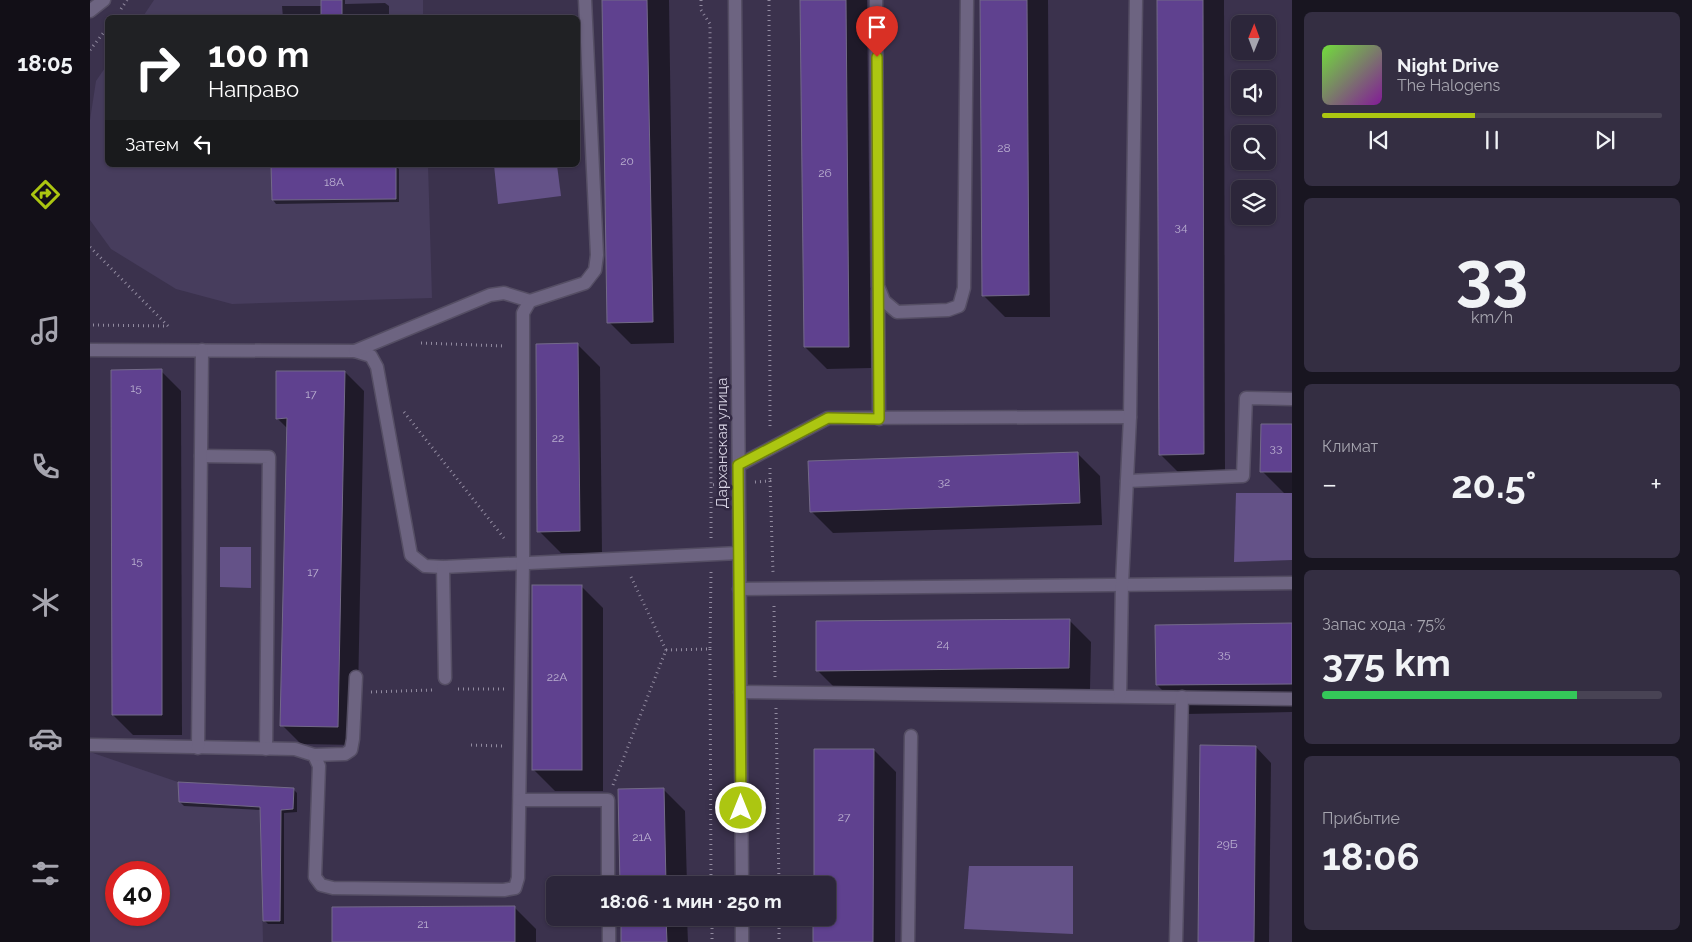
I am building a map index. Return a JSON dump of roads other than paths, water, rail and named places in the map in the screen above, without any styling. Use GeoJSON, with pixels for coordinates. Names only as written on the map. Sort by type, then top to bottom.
{"type":"FeatureCollection","features":[{"type":"Feature","properties":{"kind":"street"},"geometry":{"type":"LineString","coordinates":[[90,11],[104,0]]}},
{"type":"Feature","properties":{"kind":"street"},"geometry":{"type":"LineString","coordinates":[[355,351],[490,294],[504,292],[530,301],[585,283],[595,270],[597,255],[585,0]]}},
{"type":"Feature","properties":{"kind":"street","name":"Дарханская улица"},"geometry":{"type":"LineString","coordinates":[[735,0],[742,876]]}},
{"type":"Feature","properties":{"kind":"street"},"geometry":{"type":"LineString","coordinates":[[876,0],[879,419]]}},
{"type":"Feature","properties":{"kind":"street"},"geometry":{"type":"LineString","coordinates":[[878,286],[884,301],[897,312],[948,310],[958,306],[964,288],[967,0]]}},
{"type":"Feature","properties":{"kind":"street"},"geometry":{"type":"LineString","coordinates":[[1120,696],[1122,584],[1130,417],[1136,0]]}},
{"type":"Feature","properties":{"kind":"street"},"geometry":{"type":"LineString","coordinates":[[314,755],[318,766],[315,876],[321,885],[333,888],[504,890],[515,888],[518,878],[520,800],[523,562],[523,313],[530,301]]}},
{"type":"Feature","properties":{"kind":"street"},"geometry":{"type":"LineString","coordinates":[[90,350],[355,351],[371,356],[377,367],[411,555],[425,566],[444,567],[739,553]]}},
{"type":"Feature","properties":{"kind":"street"},"geometry":{"type":"LineString","coordinates":[[198,748],[202,350]]}},
{"type":"Feature","properties":{"kind":"street"},"geometry":{"type":"LineString","coordinates":[[1127,480],[1243,476],[1246,398],[1292,398]]}},
{"type":"Feature","properties":{"kind":"street"},"geometry":{"type":"LineString","coordinates":[[738,465],[828,418],[1130,417]]}},
{"type":"Feature","properties":{"kind":"street"},"geometry":{"type":"LineString","coordinates":[[201,456],[269,457],[266,749]]}},
{"type":"Feature","properties":{"kind":"street"},"geometry":{"type":"LineString","coordinates":[[444,567],[445,684]]}},
{"type":"Feature","properties":{"kind":"street"},"geometry":{"type":"LineString","coordinates":[[739,589],[1292,583]]}},
{"type":"Feature","properties":{"kind":"street"},"geometry":{"type":"LineString","coordinates":[[90,745],[295,749],[314,755],[345,754],[351,750],[356,677]]}},
{"type":"Feature","properties":{"kind":"street"},"geometry":{"type":"LineString","coordinates":[[740,692],[1292,699]]}},
{"type":"Feature","properties":{"kind":"street"},"geometry":{"type":"LineString","coordinates":[[1176,942],[1182,697]]}},
{"type":"Feature","properties":{"kind":"street"},"geometry":{"type":"LineString","coordinates":[[908,942],[911,736]]}},
{"type":"Feature","properties":{"kind":"street"},"geometry":{"type":"LineString","coordinates":[[520,800],[608,800],[608,876]]}},
{"type":"Feature","properties":{"kind":"street"},"geometry":{"type":"LineString","coordinates":[[609,926],[609,942]]}},
{"type":"Feature","properties":{"kind":"street"},"geometry":{"type":"LineString","coordinates":[[742,926],[742,942]]}}]}
